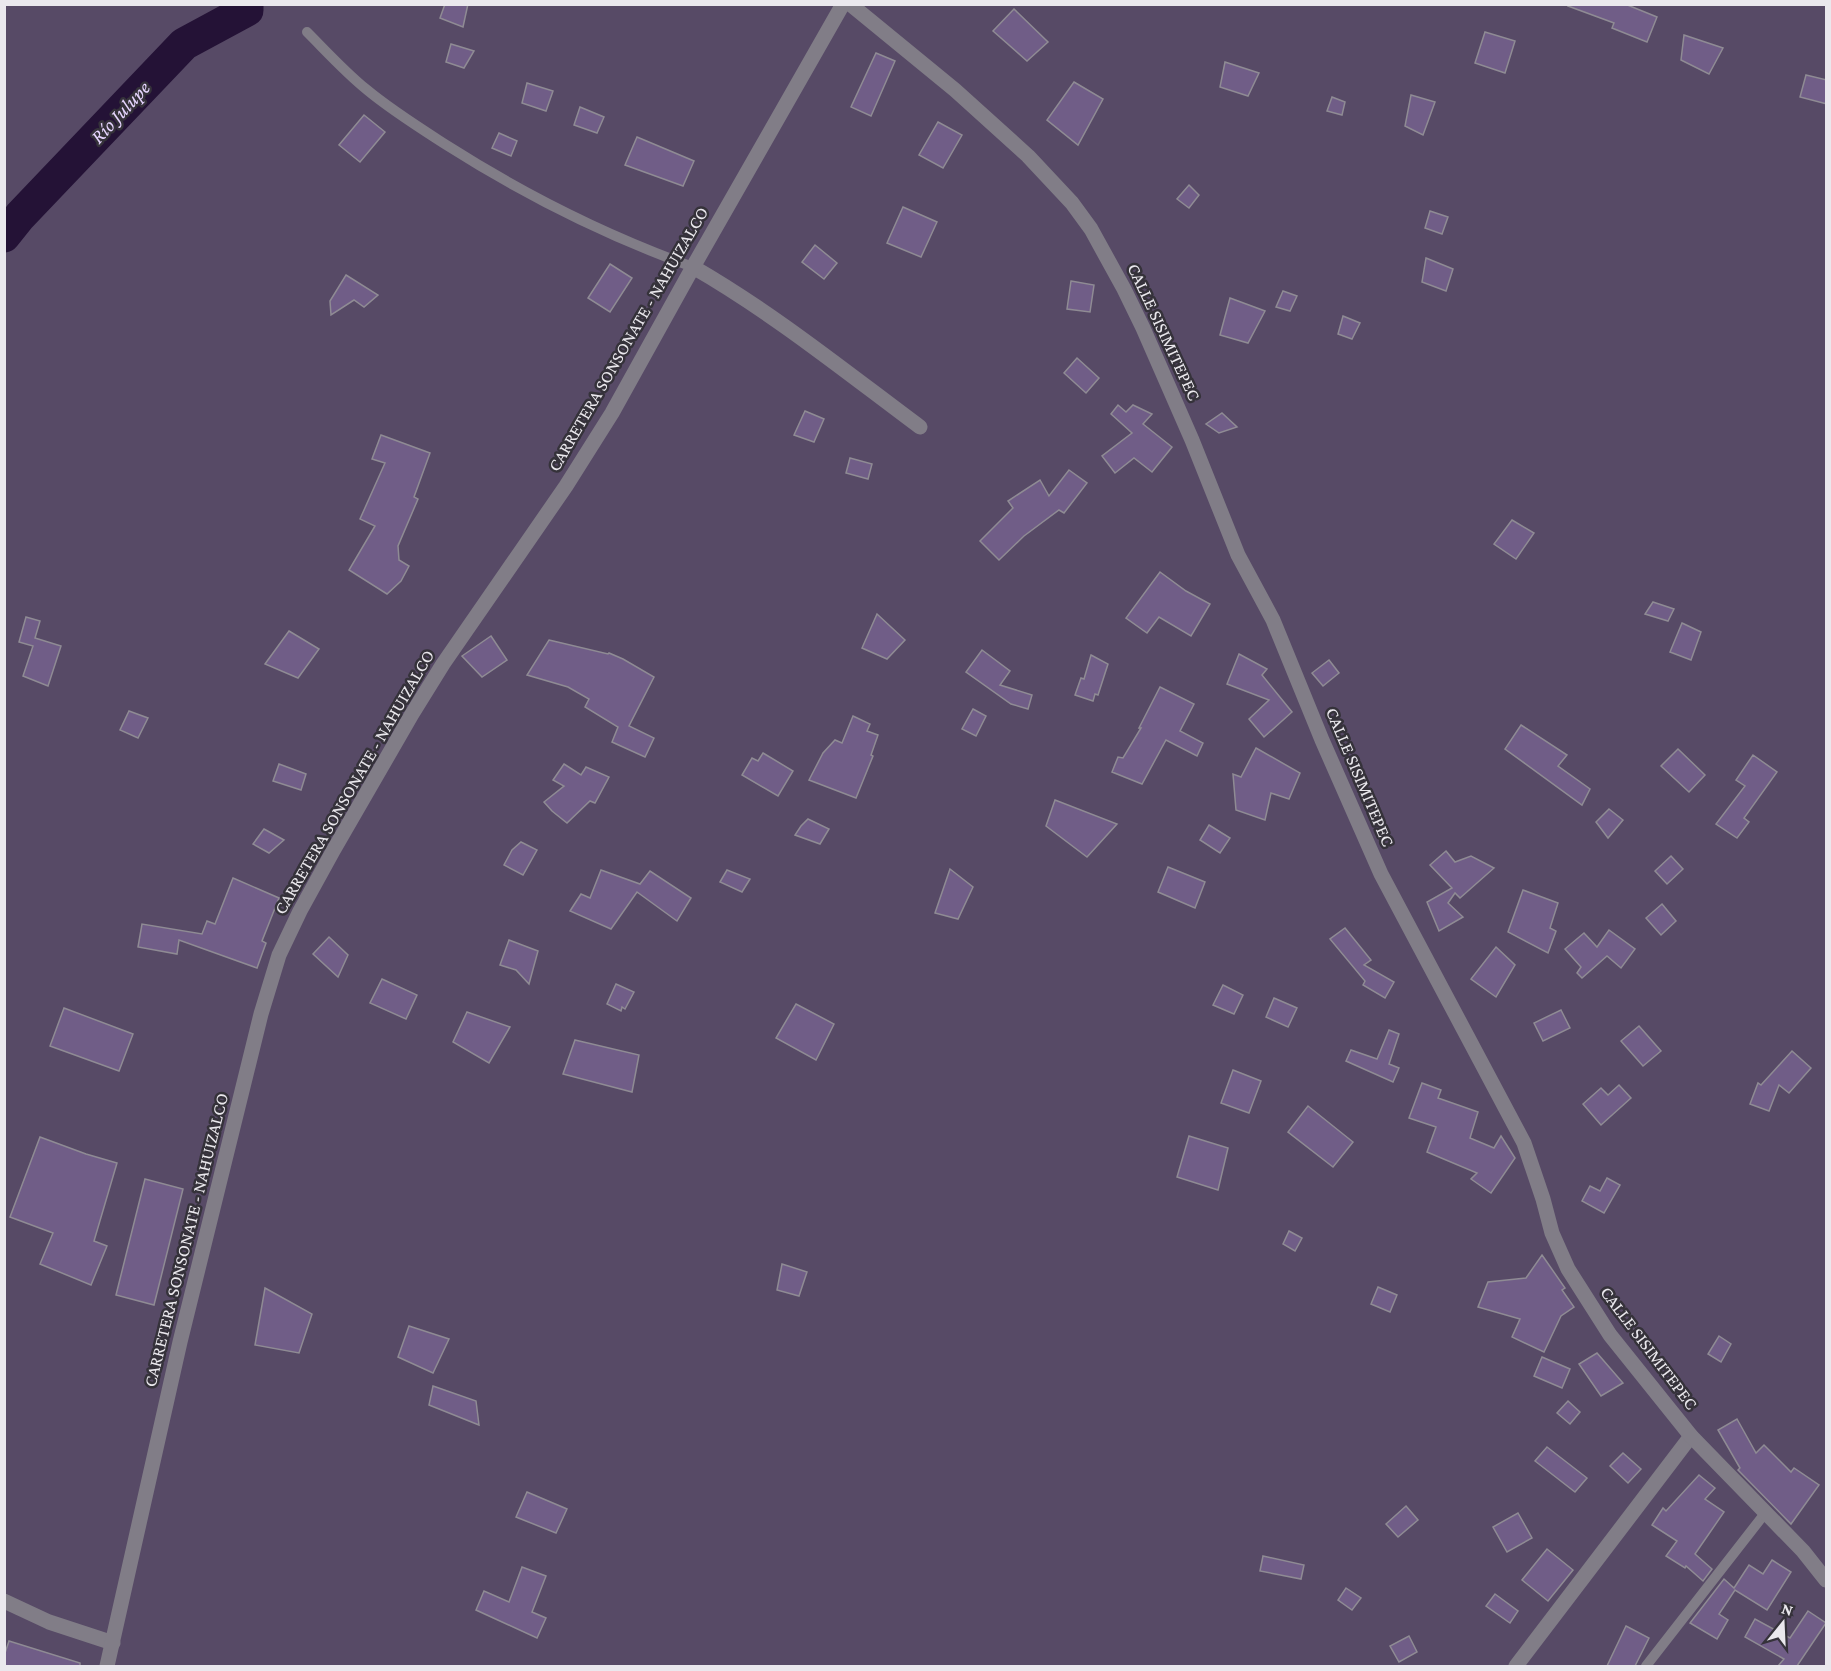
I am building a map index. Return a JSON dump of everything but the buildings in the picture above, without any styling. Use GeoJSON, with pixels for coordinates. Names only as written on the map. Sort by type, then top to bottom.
{"type":"FeatureCollection","features":[{"type":"Feature","properties":{"kind":"street","name":"CARRETERA SONSONATE - NAHUIZALCO"},"geometry":{"type":"LineString","coordinates":[[107,1666],[180,1342],[261,1014],[279,955],[333,851],[412,714],[443,664],[566,486],[612,413],[843,4]]}},
{"type":"Feature","properties":{"kind":"street","name":"CALLE SISIMITEPEC"},"geometry":{"type":"LineString","coordinates":[[850,4],[955,90],[1028,156],[1072,203],[1091,230],[1143,328],[1192,440],[1238,555],[1273,620],[1322,740],[1381,874],[1524,1143],[1552,1233],[1568,1269],[1610,1335],[1691,1436],[1766,1512],[1827,1580]]}},
{"type":"Feature","properties":{"kind":"street"},"geometry":{"type":"LineString","coordinates":[[693,267],[726,285],[920,427]]}},
{"type":"Feature","properties":{"kind":"street"},"geometry":{"type":"LineString","coordinates":[[1516,1666],[1691,1436]]}},
{"type":"Feature","properties":{"kind":"street"},"geometry":{"type":"LineString","coordinates":[[4,1601],[50,1622],[113,1643]]}},
{"type":"Feature","properties":{"kind":"lane"},"geometry":{"type":"LineString","coordinates":[[307,32],[365,89],[419,128],[485,169],[563,211],[651,252],[693,267]]}},
{"type":"Feature","properties":{"kind":"lane"},"geometry":{"type":"LineString","coordinates":[[1646,1666],[1766,1512]]}},
{"type":"Feature","properties":{"kind":"shaded area"},"geometry":{"type":"Polygon","coordinates":[[[5,5],[1826,5],[1826,1666],[5,1666],[5,5]]]}},
{"type":"Feature","properties":{"kind":"waterway","name":"Río Julupe"},"geometry":{"type":"LineString","coordinates":[[4,236],[20,216],[184,44],[247,10],[247,4]]}}]}
